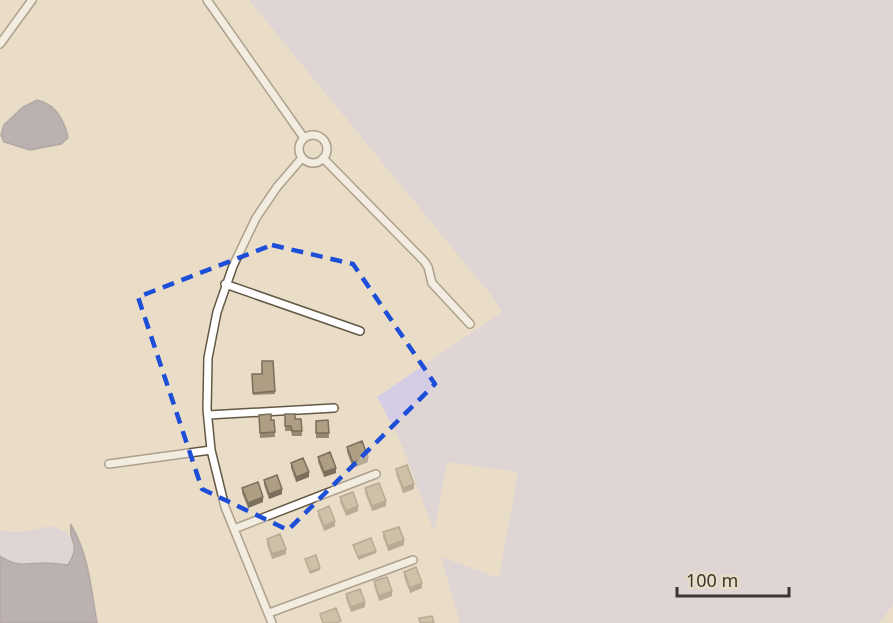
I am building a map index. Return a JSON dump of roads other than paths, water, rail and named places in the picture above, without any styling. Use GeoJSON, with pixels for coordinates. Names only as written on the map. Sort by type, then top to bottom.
{"type":"FeatureCollection","features":[{"type":"Feature","properties":{"kind":"street"},"geometry":{"type":"LineString","coordinates":[[0,44],[32,0]]}},
{"type":"Feature","properties":{"kind":"street"},"geometry":{"type":"LineString","coordinates":[[207,0],[304,138]]}},
{"type":"Feature","properties":{"kind":"street"},"geometry":{"type":"LineString","coordinates":[[311,135],[322,138],[327,148],[320,161],[313,163],[302,158],[299,148],[304,138],[311,135]]}},
{"type":"Feature","properties":{"kind":"street"},"geometry":{"type":"LineString","coordinates":[[272,623],[225,507],[211,450],[207,415],[208,358],[217,312],[233,266],[256,218],[302,158]]}},
{"type":"Feature","properties":{"kind":"street"},"geometry":{"type":"LineString","coordinates":[[323,158],[424,261],[432,283],[470,324]]}},
{"type":"Feature","properties":{"kind":"street"},"geometry":{"type":"LineString","coordinates":[[225,284],[360,331]]}},
{"type":"Feature","properties":{"kind":"street"},"geometry":{"type":"LineString","coordinates":[[207,415],[334,408]]}},
{"type":"Feature","properties":{"kind":"street"},"geometry":{"type":"LineString","coordinates":[[109,464],[211,450]]}},
{"type":"Feature","properties":{"kind":"street"},"geometry":{"type":"LineString","coordinates":[[234,529],[376,474]]}},
{"type":"Feature","properties":{"kind":"street"},"geometry":{"type":"LineString","coordinates":[[269,613],[413,560]]}}]}
